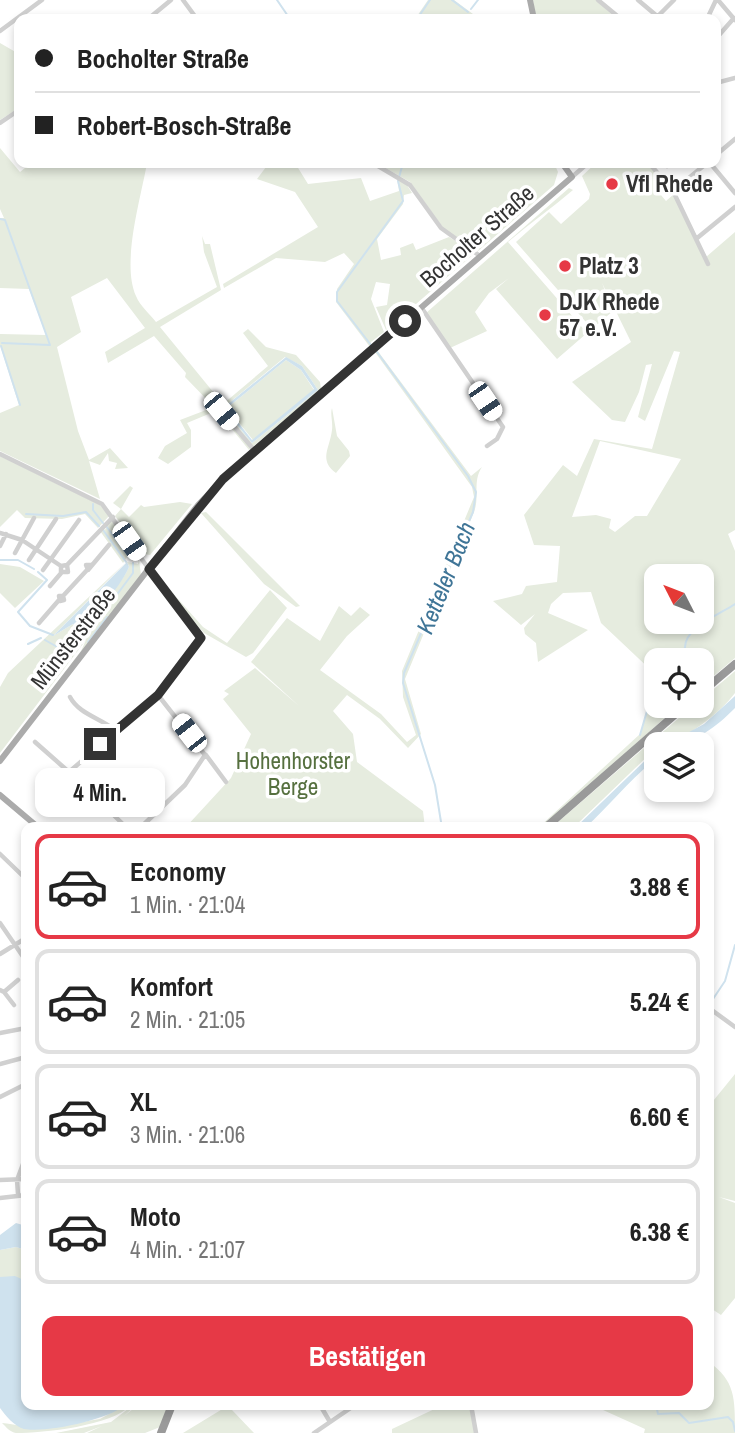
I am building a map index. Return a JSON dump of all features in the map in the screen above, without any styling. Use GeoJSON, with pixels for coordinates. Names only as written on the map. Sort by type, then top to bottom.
{"type":"FeatureCollection","features":[{"type":"Feature","properties":{"kind":"highway"},"geometry":{"type":"LineString","coordinates":[[714,683],[735,665]]}},
{"type":"Feature","properties":{"kind":"highway"},"geometry":{"type":"LineString","coordinates":[[554,822],[673,718]]}},
{"type":"Feature","properties":{"kind":"highway"},"geometry":{"type":"LineString","coordinates":[[162,1433],[171,1410]]}},
{"type":"Feature","properties":{"kind":"main road"},"geometry":{"type":"LineString","coordinates":[[566,168],[572,177]]}},
{"type":"Feature","properties":{"kind":"main road","name":"Bocholter Straße"},"geometry":{"type":"LineString","coordinates":[[149,569],[198,505],[255,451],[572,177]]}},
{"type":"Feature","properties":{"kind":"main road","name":"Münsterstraße"},"geometry":{"type":"LineString","coordinates":[[0,761],[149,569]]}},
{"type":"Feature","properties":{"kind":"main road"},"geometry":{"type":"LineString","coordinates":[[0,795],[32,822]]}},
{"type":"Feature","properties":{"kind":"street"},"geometry":{"type":"LineString","coordinates":[[23,14],[42,0]]}},
{"type":"Feature","properties":{"kind":"street"},"geometry":{"type":"LineString","coordinates":[[154,14],[171,0]]}},
{"type":"Feature","properties":{"kind":"street"},"geometry":{"type":"LineString","coordinates":[[598,0],[615,14]]}},
{"type":"Feature","properties":{"kind":"street"},"geometry":{"type":"LineString","coordinates":[[638,0],[652,14]]}},
{"type":"Feature","properties":{"kind":"street"},"geometry":{"type":"LineString","coordinates":[[660,14],[674,0]]}},
{"type":"Feature","properties":{"kind":"street"},"geometry":{"type":"LineString","coordinates":[[717,0],[735,19],[721,33]]}},
{"type":"Feature","properties":{"kind":"street"},"geometry":{"type":"LineString","coordinates":[[382,168],[410,185],[441,228],[480,256]]}},
{"type":"Feature","properties":{"kind":"street","name":"Bocholter Straße"},"geometry":{"type":"LineString","coordinates":[[572,177],[582,168]]}},
{"type":"Feature","properties":{"kind":"street"},"geometry":{"type":"LineString","coordinates":[[653,168],[673,191],[708,264]]}},
{"type":"Feature","properties":{"kind":"street"},"geometry":{"type":"LineString","coordinates":[[673,191],[702,168]]}},
{"type":"Feature","properties":{"kind":"street"},"geometry":{"type":"LineString","coordinates":[[712,168],[735,193]]}},
{"type":"Feature","properties":{"kind":"street"},"geometry":{"type":"LineString","coordinates":[[696,239],[735,207]]}},
{"type":"Feature","properties":{"kind":"street"},"geometry":{"type":"LineString","coordinates":[[421,307],[503,427],[497,439],[487,446]]}},
{"type":"Feature","properties":{"kind":"street"},"geometry":{"type":"LineString","coordinates":[[221,411],[255,451]]}},
{"type":"Feature","properties":{"kind":"street"},"geometry":{"type":"LineString","coordinates":[[0,454],[94,498],[113,517],[201,638],[158,695],[69,772]]}},
{"type":"Feature","properties":{"kind":"street"},"geometry":{"type":"LineString","coordinates":[[50,586],[113,517]]}},
{"type":"Feature","properties":{"kind":"street"},"geometry":{"type":"LineString","coordinates":[[15,553],[34,518]]}},
{"type":"Feature","properties":{"kind":"street"},"geometry":{"type":"LineString","coordinates":[[30,560],[56,519]]}},
{"type":"Feature","properties":{"kind":"street"},"geometry":{"type":"LineString","coordinates":[[43,570],[79,520]]}},
{"type":"Feature","properties":{"kind":"street"},"geometry":{"type":"LineString","coordinates":[[0,546],[3,533],[22,540],[77,580]]}},
{"type":"Feature","properties":{"kind":"street"},"geometry":{"type":"LineString","coordinates":[[38,623],[109,545]]}},
{"type":"Feature","properties":{"kind":"street"},"geometry":{"type":"LineString","coordinates":[[158,695],[226,782]]}},
{"type":"Feature","properties":{"kind":"street"},"geometry":{"type":"LineString","coordinates":[[69,697],[87,714],[101,719],[115,730]]}},
{"type":"Feature","properties":{"kind":"street"},"geometry":{"type":"LineString","coordinates":[[35,742],[121,822]]}},
{"type":"Feature","properties":{"kind":"street"},"geometry":{"type":"LineString","coordinates":[[147,822],[185,785],[205,755]]}},
{"type":"Feature","properties":{"kind":"street"},"geometry":{"type":"LineString","coordinates":[[0,854],[21,874]]}},
{"type":"Feature","properties":{"kind":"street"},"geometry":{"type":"LineString","coordinates":[[0,923],[21,954]]}},
{"type":"Feature","properties":{"kind":"street"},"geometry":{"type":"LineString","coordinates":[[0,954],[21,941]]}},
{"type":"Feature","properties":{"kind":"street"},"geometry":{"type":"LineString","coordinates":[[14,1005],[2,991],[18,980]]}},
{"type":"Feature","properties":{"kind":"street"},"geometry":{"type":"LineString","coordinates":[[714,1012],[735,1027]]}},
{"type":"Feature","properties":{"kind":"street"},"geometry":{"type":"LineString","coordinates":[[0,1033],[21,1029]]}},
{"type":"Feature","properties":{"kind":"street"},"geometry":{"type":"LineString","coordinates":[[0,1064],[21,1058]]}},
{"type":"Feature","properties":{"kind":"street"},"geometry":{"type":"LineString","coordinates":[[0,1097],[21,1086]]}},
{"type":"Feature","properties":{"kind":"street"},"geometry":{"type":"LineString","coordinates":[[18,1194],[17,1181],[21,1170]]}},
{"type":"Feature","properties":{"kind":"street"},"geometry":{"type":"LineString","coordinates":[[0,1178],[21,1180]]}},
{"type":"Feature","properties":{"kind":"street"},"geometry":{"type":"LineString","coordinates":[[0,1198],[21,1194]]}},
{"type":"Feature","properties":{"kind":"street"},"geometry":{"type":"LineString","coordinates":[[323,1410],[330,1422]]}},
{"type":"Feature","properties":{"kind":"street"},"geometry":{"type":"LineString","coordinates":[[314,1433],[348,1410]]}},
{"type":"Feature","properties":{"kind":"street"},"geometry":{"type":"LineString","coordinates":[[472,1410],[477,1433]]}},
{"type":"Feature","properties":{"kind":"green space"},"geometry":{"type":"Polygon","coordinates":[[[428,0],[454,0],[473,14],[418,14],[428,0]]]}},
{"type":"Feature","properties":{"kind":"green space"},"geometry":{"type":"Polygon","coordinates":[[[533,0],[596,0],[611,14],[535,14],[533,0]]]}},
{"type":"Feature","properties":{"kind":"green space"},"geometry":{"type":"Polygon","coordinates":[[[0,43],[14,51],[14,111],[0,120],[0,43]]]}},
{"type":"Feature","properties":{"kind":"green space"},"geometry":{"type":"Polygon","coordinates":[[[0,148],[20,172],[25,168],[146,168],[131,249],[132,282],[143,307],[156,322],[217,287],[204,252],[202,236],[205,244],[210,244],[221,290],[160,327],[223,404],[268,366],[243,333],[248,329],[266,347],[296,355],[320,382],[321,389],[249,450],[227,423],[223,427],[211,413],[187,423],[191,430],[191,447],[168,464],[158,458],[165,446],[187,433],[180,420],[214,407],[185,377],[186,373],[154,336],[108,363],[105,352],[145,328],[107,278],[71,297],[81,332],[57,347],[78,431],[89,460],[110,448],[128,468],[115,469],[117,463],[109,461],[108,453],[100,465],[89,461],[100,499],[0,451],[0,413],[19,405],[0,345],[0,334],[46,335],[29,289],[0,288],[0,218],[4,218],[0,209],[0,148]],[[285,357],[223,408],[252,443],[318,390],[302,366],[285,357]]]}},
{"type":"Feature","properties":{"kind":"green space"},"geometry":{"type":"Polygon","coordinates":[[[265,168],[298,168],[308,184],[361,178],[370,201],[399,191],[397,178],[407,185],[412,193],[404,195],[403,204],[377,239],[381,260],[401,255],[400,248],[413,243],[416,250],[449,237],[475,253],[386,330],[376,307],[387,305],[390,284],[376,282],[371,299],[384,332],[371,342],[370,347],[336,302],[337,289],[354,264],[344,253],[325,262],[276,258],[224,288],[223,284],[318,227],[295,192],[257,179],[265,168]]]}},
{"type":"Feature","properties":{"kind":"green space"},"geometry":{"type":"Polygon","coordinates":[[[386,168],[556,168],[558,172],[554,185],[477,252],[444,229],[410,182],[386,168]]]}},
{"type":"Feature","properties":{"kind":"green space"},"geometry":{"type":"Polygon","coordinates":[[[591,168],[653,168],[664,180],[655,188],[666,201],[674,194],[706,257],[735,232],[735,530],[728,534],[735,551],[735,658],[714,676],[714,648],[644,648],[644,664],[601,623],[591,592],[563,593],[551,604],[548,613],[588,630],[538,662],[536,643],[525,634],[524,628],[535,614],[521,625],[493,601],[522,594],[526,586],[557,582],[560,546],[534,545],[524,515],[563,465],[577,476],[594,439],[652,449],[680,352],[674,351],[645,421],[638,417],[652,364],[646,365],[639,392],[625,422],[612,420],[572,382],[631,342],[602,283],[613,311],[592,329],[516,242],[549,212],[561,224],[589,199],[590,194],[582,176],[591,168]],[[600,441],[572,517],[596,515],[611,519],[609,528],[615,532],[635,516],[647,516],[681,459],[600,441]]]}},
{"type":"Feature","properties":{"kind":"green space"},"geometry":{"type":"Polygon","coordinates":[[[569,188],[573,190],[508,242],[587,333],[557,359],[496,289],[509,278],[489,293],[475,312],[487,331],[450,348],[426,313],[569,188]]]}},
{"type":"Feature","properties":{"kind":"green space","name":"Hohenhorster Berge"},"geometry":{"type":"Polygon","coordinates":[[[377,350],[471,476],[482,467],[477,478],[474,512],[405,679],[421,734],[408,748],[380,719],[347,695],[333,711],[353,734],[357,762],[423,811],[424,822],[191,822],[231,778],[251,734],[223,699],[229,694],[224,691],[255,668],[299,706],[251,662],[287,618],[320,641],[339,606],[351,616],[360,607],[370,615],[347,636],[320,670],[381,714],[407,742],[416,735],[403,697],[402,671],[474,497],[472,487],[375,352],[377,350]]]}},
{"type":"Feature","properties":{"kind":"green space"},"geometry":{"type":"Polygon","coordinates":[[[286,360],[301,370],[314,390],[253,440],[227,408],[286,360]]]}},
{"type":"Feature","properties":{"kind":"green space"},"geometry":{"type":"Polygon","coordinates":[[[332,408],[337,436],[350,456],[336,473],[326,458],[332,430],[332,408]]]}},
{"type":"Feature","properties":{"kind":"green space"},"geometry":{"type":"Polygon","coordinates":[[[0,456],[100,505],[109,516],[98,528],[85,514],[62,519],[25,518],[17,510],[0,527],[0,456]]]}},
{"type":"Feature","properties":{"kind":"green space"},"geometry":{"type":"Polygon","coordinates":[[[130,486],[133,488],[121,509],[113,503],[130,486]]]}},
{"type":"Feature","properties":{"kind":"green space"},"geometry":{"type":"Polygon","coordinates":[[[180,502],[192,504],[150,555],[144,554],[115,516],[121,509],[129,517],[141,505],[144,507],[180,502]]]}},
{"type":"Feature","properties":{"kind":"green space"},"geometry":{"type":"Polygon","coordinates":[[[206,512],[300,606],[296,607],[264,584],[201,513],[206,512]]]}},
{"type":"Feature","properties":{"kind":"green space"},"geometry":{"type":"Polygon","coordinates":[[[112,520],[137,559],[127,557],[123,563],[100,531],[106,529],[104,525],[112,520]]]}},
{"type":"Feature","properties":{"kind":"green space"},"geometry":{"type":"Polygon","coordinates":[[[139,560],[141,575],[0,757],[81,651],[86,640],[0,753],[0,687],[8,673],[125,563],[53,636],[73,624],[87,632],[97,611],[126,573],[129,567],[127,562],[138,564],[139,560]]]}},
{"type":"Feature","properties":{"kind":"green space"},"geometry":{"type":"Polygon","coordinates":[[[0,564],[20,567],[44,581],[15,608],[0,593],[0,564]]]}},
{"type":"Feature","properties":{"kind":"green space"},"geometry":{"type":"Polygon","coordinates":[[[270,590],[287,608],[253,653],[246,657],[204,633],[168,593],[171,591],[203,627],[227,643],[270,590]]]}},
{"type":"Feature","properties":{"kind":"green space"},"geometry":{"type":"Polygon","coordinates":[[[735,671],[735,693],[714,714],[714,689],[735,671]]]}},
{"type":"Feature","properties":{"kind":"green space"},"geometry":{"type":"Polygon","coordinates":[[[645,718],[665,718],[649,732],[644,732],[644,737],[550,822],[545,822],[640,734],[645,718]]]}},
{"type":"Feature","properties":{"kind":"green space"},"geometry":{"type":"Polygon","coordinates":[[[679,718],[710,718],[690,732],[663,732],[679,718]]]}},
{"type":"Feature","properties":{"kind":"green space"},"geometry":{"type":"Polygon","coordinates":[[[644,748],[644,760],[579,822],[558,822],[644,748]]]}},
{"type":"Feature","properties":{"kind":"green space"},"geometry":{"type":"Polygon","coordinates":[[[735,1074],[735,1201],[719,1197],[735,1203],[735,1298],[721,1315],[714,1310],[714,1100],[735,1074]]]}},
{"type":"Feature","properties":{"kind":"green space"},"geometry":{"type":"Polygon","coordinates":[[[21,1248],[21,1280],[0,1277],[0,1250],[21,1248]]]}},
{"type":"Feature","properties":{"kind":"green space"},"geometry":{"type":"Polygon","coordinates":[[[714,1366],[729,1383],[734,1400],[735,1433],[644,1433],[645,1429],[603,1410],[714,1410],[714,1366]]]}},
{"type":"Feature","properties":{"kind":"green space"},"geometry":{"type":"Polygon","coordinates":[[[116,1410],[125,1410],[93,1423],[43,1432],[16,1433],[2,1423],[45,1428],[100,1419],[116,1410]]]}},
{"type":"Feature","properties":{"kind":"green space"},"geometry":{"type":"Polygon","coordinates":[[[127,1410],[131,1410],[124,1416],[132,1410],[166,1410],[160,1427],[145,1433],[87,1433],[102,1426],[84,1433],[56,1433],[111,1422],[127,1410]]]}},
{"type":"Feature","properties":{"kind":"green space"},"geometry":{"type":"Polygon","coordinates":[[[221,1410],[232,1410],[254,1433],[183,1433],[221,1410]]]}},
{"type":"Feature","properties":{"kind":"green space"},"geometry":{"type":"Polygon","coordinates":[[[432,1410],[471,1410],[475,1433],[392,1433],[392,1429],[432,1410]]]}},
{"type":"Feature","properties":{"kind":"water"},"geometry":{"type":"Polygon","coordinates":[[[286,357],[302,366],[318,390],[252,443],[223,408],[286,357]],[[286,360],[227,408],[252,440],[314,389],[301,370],[286,360]]]}},
{"type":"Feature","properties":{"kind":"water"},"geometry":{"type":"Polygon","coordinates":[[[127,562],[129,567],[125,575],[92,627],[85,633],[73,624],[53,636],[127,562]]]}},
{"type":"Feature","properties":{"kind":"water"},"geometry":{"type":"Polygon","coordinates":[[[735,696],[735,708],[713,728],[706,732],[689,732],[714,718],[735,696]]]}},
{"type":"Feature","properties":{"kind":"water"},"geometry":{"type":"Polygon","coordinates":[[[644,762],[644,769],[591,822],[581,822],[644,762]]]}},
{"type":"Feature","properties":{"kind":"water"},"geometry":{"type":"Polygon","coordinates":[[[16,1223],[21,1224],[21,1248],[0,1250],[0,1235],[16,1223]]]}},
{"type":"Feature","properties":{"kind":"water"},"geometry":{"type":"Polygon","coordinates":[[[15,1276],[21,1279],[21,1410],[118,1410],[76,1424],[34,1430],[21,1428],[5,1414],[0,1408],[0,1277],[15,1276]]]}},
{"type":"Feature","properties":{"kind":"waterway"},"geometry":{"type":"LineString","coordinates":[[277,0],[287,14]]}},
{"type":"Feature","properties":{"kind":"waterway","name":"Ketteler Bach"},"geometry":{"type":"LineString","coordinates":[[420,14],[430,0]]}},
{"type":"Feature","properties":{"kind":"waterway"},"geometry":{"type":"LineString","coordinates":[[452,0],[468,12]]}},
{"type":"Feature","properties":{"kind":"waterway"},"geometry":{"type":"LineString","coordinates":[[471,9],[478,0]]}},
{"type":"Feature","properties":{"kind":"waterway","name":"Ketteler Bach"},"geometry":{"type":"LineString","coordinates":[[371,345],[337,301],[337,292],[403,201],[398,181],[402,168]]}},
{"type":"Feature","properties":{"kind":"waterway"},"geometry":{"type":"LineString","coordinates":[[0,219],[5,220],[50,345],[2,343]]}},
{"type":"Feature","properties":{"kind":"waterway"},"geometry":{"type":"LineString","coordinates":[[1,346],[20,405]]}},
{"type":"Feature","properties":{"kind":"waterway","name":"Ketteler Bach"},"geometry":{"type":"LineString","coordinates":[[377,352],[468,476],[476,492],[473,512],[404,673],[403,683],[435,785],[441,822]]}},
{"type":"Feature","properties":{"kind":"waterway"},"geometry":{"type":"LineString","coordinates":[[93,504],[93,510],[103,523]]}},
{"type":"Feature","properties":{"kind":"waterway"},"geometry":{"type":"LineString","coordinates":[[26,514],[63,516],[86,512],[99,526]]}},
{"type":"Feature","properties":{"kind":"waterway"},"geometry":{"type":"LineString","coordinates":[[106,526],[130,558]]}},
{"type":"Feature","properties":{"kind":"waterway"},"geometry":{"type":"LineString","coordinates":[[103,530],[126,562]]}},
{"type":"Feature","properties":{"kind":"waterway"},"geometry":{"type":"LineString","coordinates":[[0,560],[18,560],[34,569]]}},
{"type":"Feature","properties":{"kind":"waterway"},"geometry":{"type":"LineString","coordinates":[[104,612],[133,573],[133,563]]}},
{"type":"Feature","properties":{"kind":"waterway"},"geometry":{"type":"LineString","coordinates":[[38,572],[47,580],[18,612],[30,626],[53,635]]}},
{"type":"Feature","properties":{"kind":"waterway"},"geometry":{"type":"LineString","coordinates":[[685,648],[686,641],[696,628],[735,604]]}},
{"type":"Feature","properties":{"kind":"waterway"},"geometry":{"type":"LineString","coordinates":[[88,642],[107,617]]}},
{"type":"Feature","properties":{"kind":"waterway"},"geometry":{"type":"LineString","coordinates":[[28,644],[41,638]]}},
{"type":"Feature","properties":{"kind":"waterway"},"geometry":{"type":"LineString","coordinates":[[45,640],[66,652],[83,640]]}},
{"type":"Feature","properties":{"kind":"waterway"},"geometry":{"type":"LineString","coordinates":[[640,735],[645,718]]}},
{"type":"Feature","properties":{"kind":"waterway"},"geometry":{"type":"LineString","coordinates":[[714,998],[725,981],[735,945]]}},
{"type":"Feature","properties":{"kind":"waterway"},"geometry":{"type":"LineString","coordinates":[[657,1410],[658,1414],[679,1413],[689,1423],[728,1417],[733,1422],[735,1431]]}},
{"type":"Feature","properties":{"kind":"place","name":"Vfl Rhede"},"geometry":{"type":"Point","coordinates":[612,184]}},
{"type":"Feature","properties":{"kind":"place","name":"Platz 3"},"geometry":{"type":"Point","coordinates":[565,266]}},
{"type":"Feature","properties":{"kind":"place","name":"DJK Rhede 57 e.V."},"geometry":{"type":"Point","coordinates":[545,315]}},
{"type":"Feature","properties":{"kind":"route"},"geometry":{"type":"LineString","coordinates":[[100,744],[158,695],[201,638],[200,632],[149,569],[198,505],[223,479],[405,321]]}}]}
